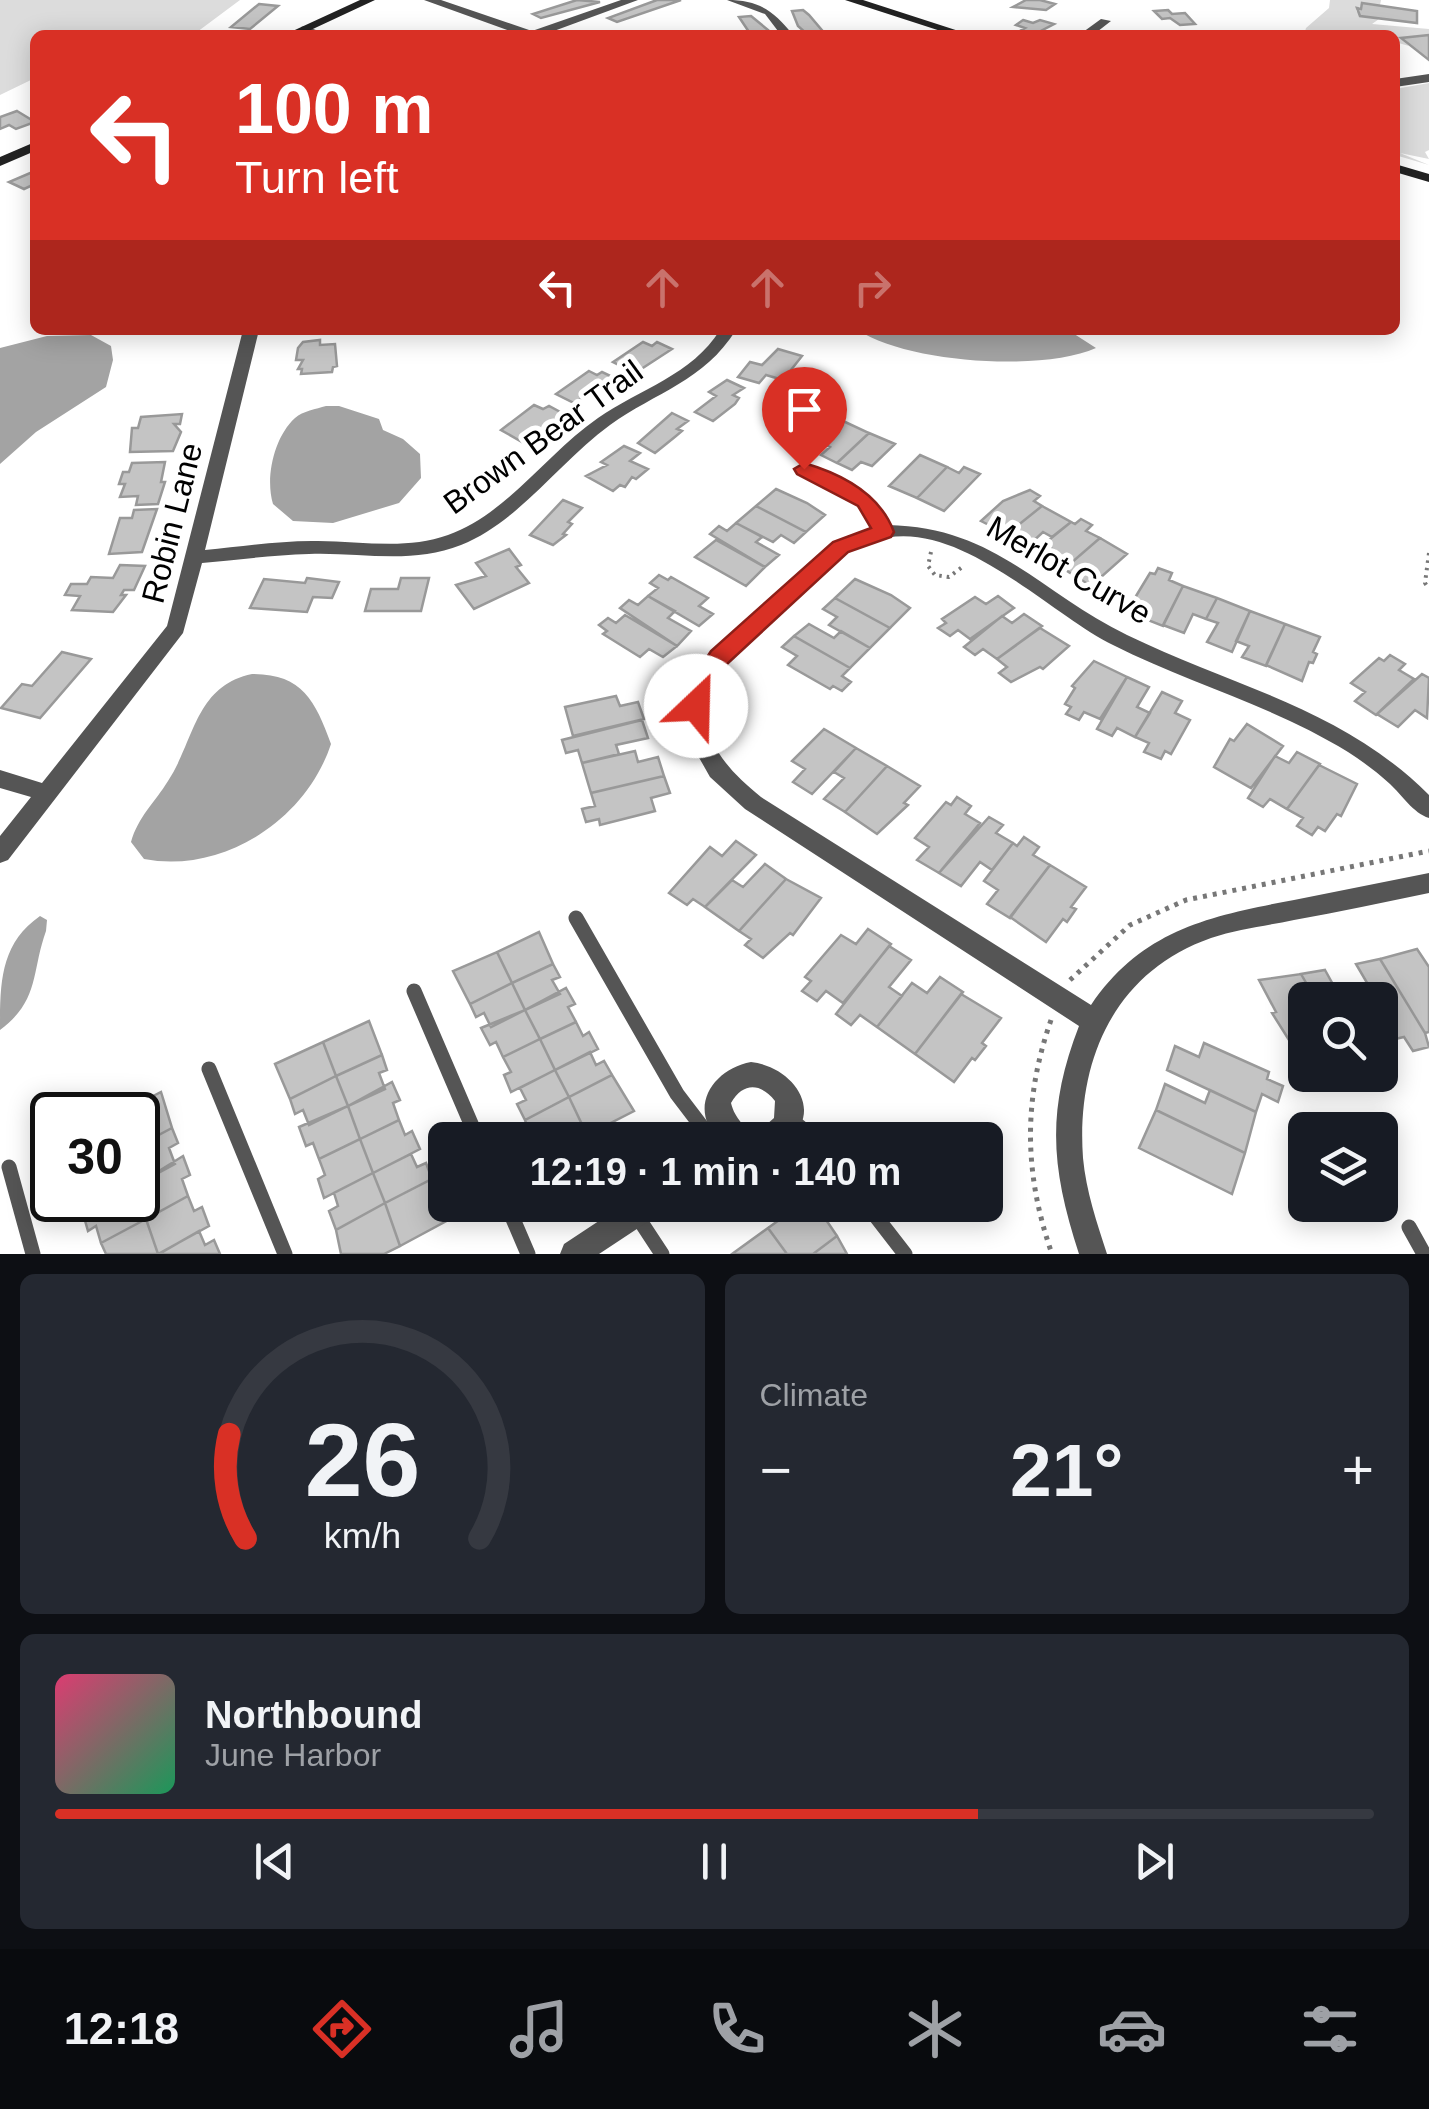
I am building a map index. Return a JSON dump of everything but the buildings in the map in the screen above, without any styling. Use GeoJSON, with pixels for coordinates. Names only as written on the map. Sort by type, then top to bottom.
{"type":"FeatureCollection","features":[{"type":"Feature","properties":{"kind":"street"},"geometry":{"type":"LineString","coordinates":[[301,30],[369,0]]}},
{"type":"Feature","properties":{"kind":"street"},"geometry":{"type":"LineString","coordinates":[[430,0],[518,30]]}},
{"type":"Feature","properties":{"kind":"street"},"geometry":{"type":"LineString","coordinates":[[451,7],[466,0]]}},
{"type":"Feature","properties":{"kind":"street"},"geometry":{"type":"LineString","coordinates":[[546,30],[632,0]]}},
{"type":"Feature","properties":{"kind":"street"},"geometry":{"type":"LineString","coordinates":[[733,0],[769,12],[783,30]]}},
{"type":"Feature","properties":{"kind":"street"},"geometry":{"type":"LineString","coordinates":[[851,0],[949,30]]}},
{"type":"Feature","properties":{"kind":"street"},"geometry":{"type":"LineString","coordinates":[[1092,30],[1105,21]]}},
{"type":"Feature","properties":{"kind":"street"},"geometry":{"type":"LineString","coordinates":[[305,28],[309,30]]}},
{"type":"Feature","properties":{"kind":"street"},"geometry":{"type":"LineString","coordinates":[[1400,82],[1429,78]]}},
{"type":"Feature","properties":{"kind":"street"},"geometry":{"type":"LineString","coordinates":[[0,162],[30,148]]}},
{"type":"Feature","properties":{"kind":"street"},"geometry":{"type":"LineString","coordinates":[[1400,169],[1429,178]]}},
{"type":"Feature","properties":{"kind":"street","name":"Robin Lane"},"geometry":{"type":"LineString","coordinates":[[0,853],[176,628],[250,335]]}},
{"type":"Feature","properties":{"kind":"street","name":"Brown Bear Trail"},"geometry":{"type":"LineString","coordinates":[[194,556],[312,547],[406,551],[456,540],[495,516],[603,422],[708,358],[724,335]]}},
{"type":"Feature","properties":{"kind":"street","name":"Merlot Curve"},"geometry":{"type":"LineString","coordinates":[[1095,1022],[753,803],[717,772],[700,745],[695,720],[699,692],[720,657],[840,547],[883,532],[935,536],[980,552],[1122,641],[1322,724],[1389,768],[1429,809]]}},
{"type":"Feature","properties":{"kind":"street"},"geometry":{"type":"LineString","coordinates":[[0,779],[47,792]]}},
{"type":"Feature","properties":{"kind":"street"},"geometry":{"type":"LineString","coordinates":[[1094,1254],[1070,1178],[1068,1129],[1075,1069],[1106,1000],[1135,968],[1200,930],[1429,883]]}},
{"type":"Feature","properties":{"kind":"street"},"geometry":{"type":"LineString","coordinates":[[720,1122],[718,1102],[723,1088],[742,1074],[766,1075],[780,1084],[789,1099],[786,1122]]}},
{"type":"Feature","properties":{"kind":"street"},"geometry":{"type":"LineString","coordinates":[[574,1254],[623,1222]]}},
{"type":"Feature","properties":{"kind":"lane"},"geometry":{"type":"LineString","coordinates":[[804,469],[866,501],[883,532]]}},
{"type":"Feature","properties":{"kind":"lane"},"geometry":{"type":"LineString","coordinates":[[576,918],[678,1094],[707,1122]]}},
{"type":"Feature","properties":{"kind":"lane"},"geometry":{"type":"LineString","coordinates":[[414,991],[470,1122]]}},
{"type":"Feature","properties":{"kind":"lane"},"geometry":{"type":"LineString","coordinates":[[209,1069],[284,1254]]}},
{"type":"Feature","properties":{"kind":"lane"},"geometry":{"type":"LineString","coordinates":[[788,1118],[793,1122]]}},
{"type":"Feature","properties":{"kind":"lane"},"geometry":{"type":"LineString","coordinates":[[9,1167],[33,1254]]}},
{"type":"Feature","properties":{"kind":"lane"},"geometry":{"type":"LineString","coordinates":[[514,1222],[528,1254]]}},
{"type":"Feature","properties":{"kind":"lane"},"geometry":{"type":"LineString","coordinates":[[647,1222],[662,1254]]}},
{"type":"Feature","properties":{"kind":"lane"},"geometry":{"type":"LineString","coordinates":[[881,1222],[905,1254]]}},
{"type":"Feature","properties":{"kind":"lane"},"geometry":{"type":"LineString","coordinates":[[1408,1226],[1424,1254]]}},
{"type":"Feature","properties":{"kind":"path"},"geometry":{"type":"LineString","coordinates":[[935,536],[928,566],[940,577],[952,575],[980,552]]}},
{"type":"Feature","properties":{"kind":"path"},"geometry":{"type":"LineString","coordinates":[[1429,553],[1429,589]]}},
{"type":"Feature","properties":{"kind":"path"},"geometry":{"type":"LineString","coordinates":[[1052,1254],[1032,1190],[1028,1111],[1034,1066],[1059,998],[1099,950],[1148,914],[1202,895],[1429,851]]}},
{"type":"Feature","properties":{"kind":"shaded area"},"geometry":{"type":"Polygon","coordinates":[[[0,0],[240,0],[200,30],[30,30],[30,80],[0,95],[0,0]]]}},
{"type":"Feature","properties":{"kind":"shaded area"},"geometry":{"type":"Polygon","coordinates":[[[1330,0],[1381,0],[1380,5],[1363,3],[1356,11],[1379,19],[1372,24],[1429,29],[1429,35],[1400,38],[1400,30],[1305,30],[1329,8],[1330,0]]]}},
{"type":"Feature","properties":{"kind":"shaded area"},"geometry":{"type":"Polygon","coordinates":[[[1429,83],[1429,150],[1425,152],[1429,159],[1400,153],[1400,88],[1429,83]]]}},
{"type":"Feature","properties":{"kind":"shaded area"},"geometry":{"type":"Polygon","coordinates":[[[91,335],[111,346],[113,360],[106,387],[36,432],[0,464],[0,348],[47,336],[91,335]]]}},
{"type":"Feature","properties":{"kind":"shaded area"},"geometry":{"type":"Polygon","coordinates":[[[868,335],[1076,335],[1096,348],[1043,360],[1010,362],[941,357],[868,335]]]}},
{"type":"Feature","properties":{"kind":"shaded area"},"geometry":{"type":"Polygon","coordinates":[[[326,406],[339,406],[379,419],[383,430],[403,439],[420,454],[421,478],[399,503],[333,523],[293,521],[273,504],[271,470],[282,436],[298,416],[326,406]]]}},
{"type":"Feature","properties":{"kind":"shaded area"},"geometry":{"type":"Polygon","coordinates":[[[252,674],[283,679],[304,692],[312,703],[331,744],[319,771],[282,818],[258,836],[203,858],[144,859],[131,842],[134,833],[177,765],[207,702],[233,680],[252,674]]]}},
{"type":"Feature","properties":{"kind":"shaded area"},"geometry":{"type":"Polygon","coordinates":[[[40,916],[47,920],[46,931],[28,997],[0,1030],[5,966],[17,939],[40,916]]]}},
{"type":"Feature","properties":{"kind":"route"},"geometry":{"type":"LineString","coordinates":[[696,706],[704,680],[720,657],[840,547],[883,532],[866,501],[804,469]]}}]}
